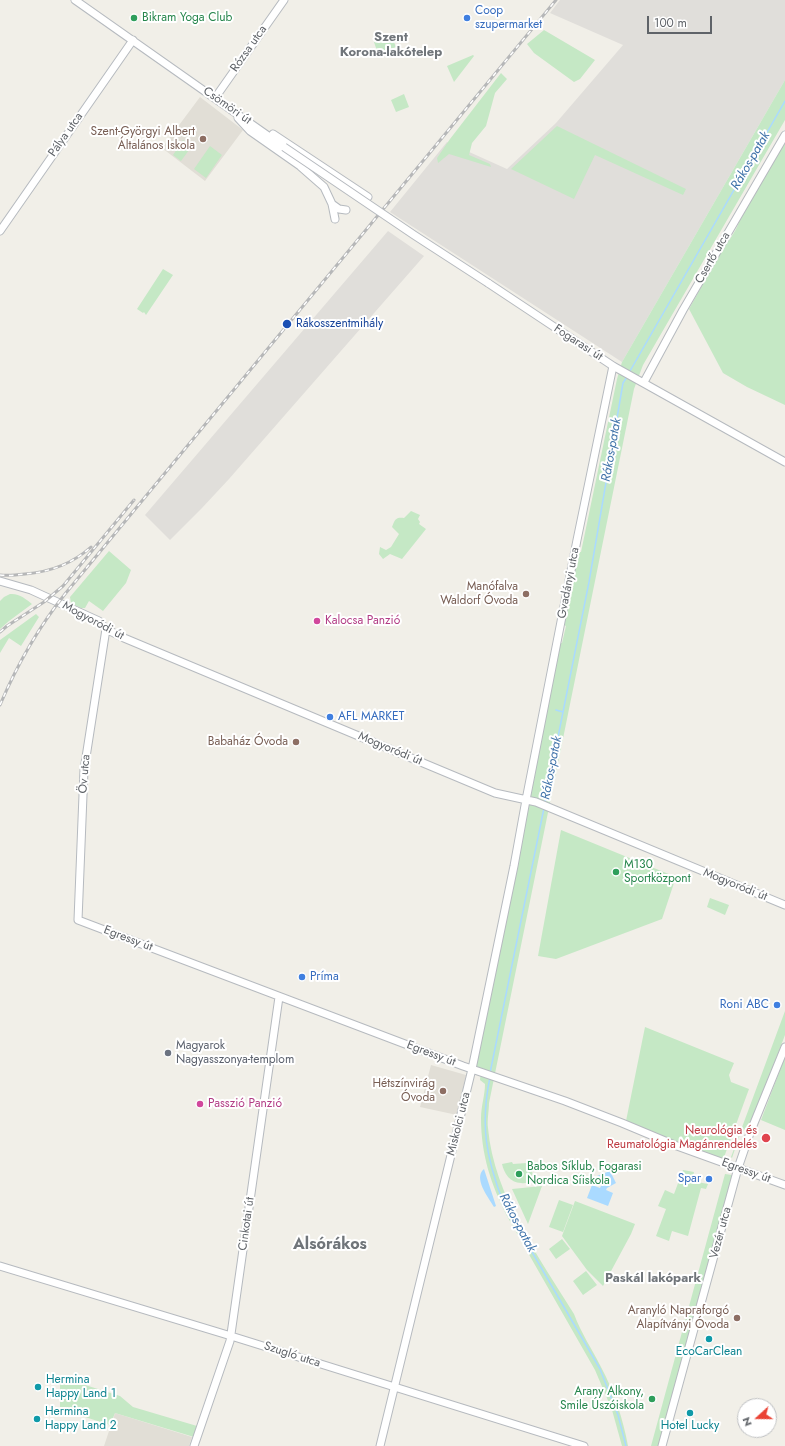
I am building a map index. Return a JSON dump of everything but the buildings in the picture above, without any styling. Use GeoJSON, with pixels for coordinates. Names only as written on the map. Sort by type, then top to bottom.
{"type":"FeatureCollection","features":[{"type":"Feature","properties":{"kind":"street","name":"Csömöri út"},"geometry":{"type":"LineString","coordinates":[[75,0],[379,212]]}},
{"type":"Feature","properties":{"kind":"street","name":"Rózsa utca"},"geometry":{"type":"LineString","coordinates":[[215,98],[284,0]]}},
{"type":"Feature","properties":{"kind":"street","name":"Pálya utca"},"geometry":{"type":"LineString","coordinates":[[0,231],[132,40]]}},
{"type":"Feature","properties":{"kind":"street"},"geometry":{"type":"LineString","coordinates":[[228,107],[256,122],[368,197]]}},
{"type":"Feature","properties":{"kind":"street"},"geometry":{"type":"LineString","coordinates":[[228,107],[250,131],[300,166],[324,187],[332,204],[335,219]]}},
{"type":"Feature","properties":{"kind":"street","name":"Csertő utca"},"geometry":{"type":"LineString","coordinates":[[644,382],[683,310],[785,135]]}},
{"type":"Feature","properties":{"kind":"street"},"geometry":{"type":"LineString","coordinates":[[332,204],[346,210]]}},
{"type":"Feature","properties":{"kind":"street","name":"Fogarasi út"},"geometry":{"type":"LineString","coordinates":[[379,212],[613,366],[785,462]]}},
{"type":"Feature","properties":{"kind":"street","name":"Gvadányi utca"},"geometry":{"type":"LineString","coordinates":[[526,800],[613,366]]}},
{"type":"Feature","properties":{"kind":"street"},"geometry":{"type":"LineString","coordinates":[[609,383],[618,375],[625,372]]}},
{"type":"Feature","properties":{"kind":"street","name":"Mogyoródi út"},"geometry":{"type":"LineString","coordinates":[[0,581],[36,592],[98,621],[106,629],[495,793],[536,802],[549,807],[785,906]]}},
{"type":"Feature","properties":{"kind":"street","name":"Öv utca"},"geometry":{"type":"LineString","coordinates":[[78,920],[84,770],[106,629]]}},
{"type":"Feature","properties":{"kind":"street","name":"Miskolci utca"},"geometry":{"type":"LineString","coordinates":[[380,1446],[472,1069],[514,866],[526,800]]}},
{"type":"Feature","properties":{"kind":"street","name":"Egressy út"},"geometry":{"type":"LineString","coordinates":[[78,920],[279,997],[496,1078],[571,1104],[677,1146],[785,1185]]}},
{"type":"Feature","properties":{"kind":"street","name":"Cinkotai út"},"geometry":{"type":"LineString","coordinates":[[194,1446],[231,1336],[279,997]]}},
{"type":"Feature","properties":{"kind":"street","name":"Vezér utca"},"geometry":{"type":"LineString","coordinates":[[662,1446],[738,1168],[750,1133],[785,1047]]}},
{"type":"Feature","properties":{"kind":"street","name":"Szugló utca"},"geometry":{"type":"LineString","coordinates":[[0,1266],[584,1446]]}},
{"type":"Feature","properties":{"kind":"shaded area"},"geometry":{"type":"Polygon","coordinates":[[[560,0],[785,0],[785,80],[622,362],[390,212],[447,142],[507,169],[556,123],[623,45],[550,13],[560,0]]]}},
{"type":"Feature","properties":{"kind":"shaded area","name":"Szent-Györgyi Albert Általános Iskola"},"geometry":{"type":"Polygon","coordinates":[[[200,97],[243,130],[205,181],[162,148],[200,97]]]}},
{"type":"Feature","properties":{"kind":"shaded area"},"geometry":{"type":"Polygon","coordinates":[[[388,231],[424,256],[229,479],[170,540],[145,515],[388,231]]]}},
{"type":"Feature","properties":{"kind":"shaded area","name":"Hétszínvirág Óvoda"},"geometry":{"type":"Polygon","coordinates":[[[431,1065],[466,1075],[457,1115],[420,1107],[431,1065]]]}},
{"type":"Feature","properties":{"kind":"shaded area"},"geometry":{"type":"Polygon","coordinates":[[[115,1413],[192,1437],[189,1446],[104,1446],[115,1413]]]}},
{"type":"Feature","properties":{"kind":"green space"},"geometry":{"type":"Polygon","coordinates":[[[544,30],[595,60],[580,79],[574,82],[534,53],[527,44],[544,30]]]}},
{"type":"Feature","properties":{"kind":"green space"},"geometry":{"type":"Polygon","coordinates":[[[391,35],[396,47],[378,54],[374,42],[391,35]]]}},
{"type":"Feature","properties":{"kind":"green space"},"geometry":{"type":"Polygon","coordinates":[[[473,55],[474,56],[454,82],[447,66],[473,55]]]}},
{"type":"Feature","properties":{"kind":"green space"},"geometry":{"type":"Polygon","coordinates":[[[501,73],[507,79],[495,93],[486,126],[472,143],[469,155],[490,164],[491,167],[449,154],[438,163],[437,158],[450,139],[501,73]]]}},
{"type":"Feature","properties":{"kind":"green space"},"geometry":{"type":"Polygon","coordinates":[[[785,80],[785,120],[643,365],[634,389],[489,1103],[488,1128],[492,1153],[499,1178],[520,1225],[574,1314],[606,1376],[618,1405],[626,1436],[628,1446],[622,1446],[612,1410],[595,1370],[507,1216],[496,1192],[485,1157],[481,1132],[481,1114],[485,1084],[480,1080],[481,1069],[475,1066],[535,775],[533,776],[559,643],[562,643],[566,626],[564,625],[578,552],[581,552],[617,379],[622,362],[785,80]]]}},
{"type":"Feature","properties":{"kind":"green space"},"geometry":{"type":"Polygon","coordinates":[[[404,94],[409,107],[396,112],[391,100],[404,94]]]}},
{"type":"Feature","properties":{"kind":"green space"},"geometry":{"type":"Polygon","coordinates":[[[557,126],[686,189],[683,195],[595,155],[574,199],[511,169],[557,126]]]}},
{"type":"Feature","properties":{"kind":"green space"},"geometry":{"type":"Polygon","coordinates":[[[183,140],[192,146],[181,161],[173,155],[183,140]]]}},
{"type":"Feature","properties":{"kind":"green space"},"geometry":{"type":"Polygon","coordinates":[[[785,140],[785,405],[747,387],[723,373],[689,309],[785,140]]]}},
{"type":"Feature","properties":{"kind":"green space"},"geometry":{"type":"Polygon","coordinates":[[[210,146],[222,155],[206,178],[194,169],[210,146]]]}},
{"type":"Feature","properties":{"kind":"green space"},"geometry":{"type":"Polygon","coordinates":[[[163,269],[173,275],[146,315],[144,312],[143,313],[137,309],[163,269]]]}},
{"type":"Feature","properties":{"kind":"green space"},"geometry":{"type":"Polygon","coordinates":[[[411,511],[420,515],[418,519],[420,522],[419,524],[426,529],[402,559],[390,554],[383,559],[379,554],[380,547],[386,550],[391,547],[399,534],[392,527],[395,520],[397,518],[404,518],[411,511]]]}},
{"type":"Feature","properties":{"kind":"green space"},"geometry":{"type":"Polygon","coordinates":[[[109,551],[131,570],[126,583],[103,611],[89,601],[85,608],[81,608],[71,603],[70,597],[109,551]]]}},
{"type":"Feature","properties":{"kind":"green space"},"geometry":{"type":"Polygon","coordinates":[[[10,594],[19,595],[32,604],[0,629],[0,601],[10,594]]]}},
{"type":"Feature","properties":{"kind":"green space"},"geometry":{"type":"Polygon","coordinates":[[[36,614],[39,617],[21,646],[9,638],[0,653],[0,640],[36,614]]]}},
{"type":"Feature","properties":{"kind":"green space","name":"M130 Sportközpont"},"geometry":{"type":"Polygon","coordinates":[[[561,830],[676,877],[662,919],[556,959],[538,956],[561,830]]]}},
{"type":"Feature","properties":{"kind":"green space"},"geometry":{"type":"Polygon","coordinates":[[[710,898],[729,905],[725,915],[707,907],[710,898]]]}},
{"type":"Feature","properties":{"kind":"green space"},"geometry":{"type":"Polygon","coordinates":[[[785,1011],[785,1035],[754,1117],[739,1137],[732,1158],[731,1157],[785,1011]]]}},
{"type":"Feature","properties":{"kind":"green space"},"geometry":{"type":"Polygon","coordinates":[[[645,1027],[734,1063],[729,1075],[731,1082],[749,1089],[723,1160],[626,1121],[645,1027]]]}},
{"type":"Feature","properties":{"kind":"green space"},"geometry":{"type":"Polygon","coordinates":[[[785,1057],[785,1130],[761,1120],[785,1057]]]}},
{"type":"Feature","properties":{"kind":"green space","name":"Babos Síklub, Fogarasi Nordica Síiskola"},"geometry":{"type":"Polygon","coordinates":[[[512,1162],[513,1164],[540,1162],[542,1168],[532,1171],[534,1181],[517,1183],[508,1177],[502,1164],[512,1162]]]}},
{"type":"Feature","properties":{"kind":"green space"},"geometry":{"type":"Polygon","coordinates":[[[683,1170],[694,1172],[692,1181],[708,1184],[706,1189],[701,1188],[688,1236],[672,1231],[669,1241],[656,1236],[666,1209],[658,1206],[665,1190],[674,1194],[683,1170]]]}},
{"type":"Feature","properties":{"kind":"green space"},"geometry":{"type":"Polygon","coordinates":[[[725,1174],[732,1175],[659,1446],[651,1446],[725,1174]]]}},
{"type":"Feature","properties":{"kind":"green space"},"geometry":{"type":"Polygon","coordinates":[[[542,1186],[528,1224],[512,1189],[542,1186]]]}},
{"type":"Feature","properties":{"kind":"green space"},"geometry":{"type":"Polygon","coordinates":[[[559,1200],[573,1205],[563,1232],[549,1227],[559,1200]]]}},
{"type":"Feature","properties":{"kind":"green space"},"geometry":{"type":"Polygon","coordinates":[[[575,1201],[635,1224],[603,1286],[587,1270],[562,1236],[575,1201]]]}},
{"type":"Feature","properties":{"kind":"green space"},"geometry":{"type":"Polygon","coordinates":[[[562,1239],[570,1249],[556,1259],[549,1249],[562,1239]]]}},
{"type":"Feature","properties":{"kind":"green space"},"geometry":{"type":"Polygon","coordinates":[[[586,1271],[597,1285],[583,1295],[573,1281],[586,1271]]]}},
{"type":"Feature","properties":{"kind":"green space"},"geometry":{"type":"Polygon","coordinates":[[[60,1377],[120,1396],[133,1407],[197,1426],[194,1437],[115,1413],[110,1425],[60,1409],[60,1377]]]}},
{"type":"Feature","properties":{"kind":"water"},"geometry":{"type":"Polygon","coordinates":[[[484,1169],[496,1206],[494,1207],[485,1193],[481,1182],[480,1177],[484,1169]]]}},
{"type":"Feature","properties":{"kind":"water"},"geometry":{"type":"Polygon","coordinates":[[[610,1171],[616,1183],[606,1190],[613,1193],[608,1206],[587,1198],[592,1185],[600,1188],[601,1186],[597,1176],[610,1171]]]}},
{"type":"Feature","properties":{"kind":"waterway","name":"Rákos-patak"},"geometry":{"type":"LineString","coordinates":[[630,371],[785,101]]}},
{"type":"Feature","properties":{"kind":"waterway","name":"Rákos-patak"},"geometry":{"type":"LineString","coordinates":[[545,802],[589,582],[623,383],[627,377]]}},
{"type":"Feature","properties":{"kind":"waterway","name":"Rákos-patak"},"geometry":{"type":"LineString","coordinates":[[556,710],[563,712]]}},
{"type":"Feature","properties":{"kind":"waterway","name":"Rákos-patak"},"geometry":{"type":"LineString","coordinates":[[490,1073],[544,808]]}},
{"type":"Feature","properties":{"kind":"waterway","name":"Rákos-patak"},"geometry":{"type":"LineString","coordinates":[[490,1077],[485,1110],[485,1126],[486,1141],[497,1186],[503,1202],[600,1369],[618,1415],[626,1446]]}},
{"type":"Feature","properties":{"kind":"railway"},"geometry":{"type":"LineString","coordinates":[[0,705],[29,647],[65,594],[556,0]]}},
{"type":"Feature","properties":{"kind":"railway"},"geometry":{"type":"LineString","coordinates":[[0,632],[44,602],[63,586],[134,500]]}},
{"type":"Feature","properties":{"kind":"railway"},"geometry":{"type":"LineString","coordinates":[[0,575],[34,573],[52,569],[76,558],[91,547]]}},
{"type":"Feature","properties":{"kind":"place","name":"Bikram Yoga Club"},"geometry":{"type":"Point","coordinates":[134,18]}},
{"type":"Feature","properties":{"kind":"place","name":"Coop szupermarket"},"geometry":{"type":"Point","coordinates":[467,18]}},
{"type":"Feature","properties":{"kind":"place","name":"Szent-Györgyi Albert Általános Iskola"},"geometry":{"type":"Point","coordinates":[203,139]}},
{"type":"Feature","properties":{"kind":"place","name":"Rákosszentmihály"},"geometry":{"type":"Point","coordinates":[287,324]}},
{"type":"Feature","properties":{"kind":"place","name":"Manófalva Waldorf Óvoda"},"geometry":{"type":"Point","coordinates":[526,594]}},
{"type":"Feature","properties":{"kind":"place","name":"Kalocsa Panzió"},"geometry":{"type":"Point","coordinates":[317,621]}},
{"type":"Feature","properties":{"kind":"place","name":"AFL MARKET"},"geometry":{"type":"Point","coordinates":[330,717]}},
{"type":"Feature","properties":{"kind":"place","name":"Babaház Óvoda"},"geometry":{"type":"Point","coordinates":[296,742]}},
{"type":"Feature","properties":{"kind":"place","name":"M130 Sportközpont"},"geometry":{"type":"Point","coordinates":[616,872]}},
{"type":"Feature","properties":{"kind":"place","name":"Príma"},"geometry":{"type":"Point","coordinates":[302,977]}},
{"type":"Feature","properties":{"kind":"place","name":"Roni ABC"},"geometry":{"type":"Point","coordinates":[777,1005]}},
{"type":"Feature","properties":{"kind":"place","name":"Magyarok Nagyasszonya-templom"},"geometry":{"type":"Point","coordinates":[168,1053]}},
{"type":"Feature","properties":{"kind":"place","name":"Hétszínvirág Óvoda"},"geometry":{"type":"Point","coordinates":[443,1091]}},
{"type":"Feature","properties":{"kind":"place","name":"Passzió Panzió"},"geometry":{"type":"Point","coordinates":[200,1104]}},
{"type":"Feature","properties":{"kind":"place","name":"Neurológia és Reumatológia Magánrendelés"},"geometry":{"type":"Point","coordinates":[766,1138]}},
{"type":"Feature","properties":{"kind":"place","name":"Babos Síklub, Fogarasi Nordica Síiskola"},"geometry":{"type":"Point","coordinates":[519,1174]}},
{"type":"Feature","properties":{"kind":"place","name":"Spar"},"geometry":{"type":"Point","coordinates":[709,1179]}},
{"type":"Feature","properties":{"kind":"place","name":"Aranyló Napraforgó Alapítványi Óvoda"},"geometry":{"type":"Point","coordinates":[737,1318]}},
{"type":"Feature","properties":{"kind":"place","name":"EcoCarClean"},"geometry":{"type":"Point","coordinates":[709,1339]}},
{"type":"Feature","properties":{"kind":"place","name":"Hermina Happy Land 1"},"geometry":{"type":"Point","coordinates":[38,1387]}},
{"type":"Feature","properties":{"kind":"place","name":"Arany Alkony, Smile Úszóiskola"},"geometry":{"type":"Point","coordinates":[652,1399]}},
{"type":"Feature","properties":{"kind":"place","name":"Hotel Lucky"},"geometry":{"type":"Point","coordinates":[690,1413]}},
{"type":"Feature","properties":{"kind":"place","name":"Hermina Happy Land 2"},"geometry":{"type":"Point","coordinates":[37,1419]}},
{"type":"Feature","properties":{"kind":"district","name":"Szent Korona-lakótelep"},"geometry":{"type":"Point","coordinates":[391,46]}},
{"type":"Feature","properties":{"kind":"district","name":"Alsórákos"},"geometry":{"type":"Point","coordinates":[330,1245]}},
{"type":"Feature","properties":{"kind":"district","name":"Paskál lakópark"},"geometry":{"type":"Point","coordinates":[653,1279]}}]}
